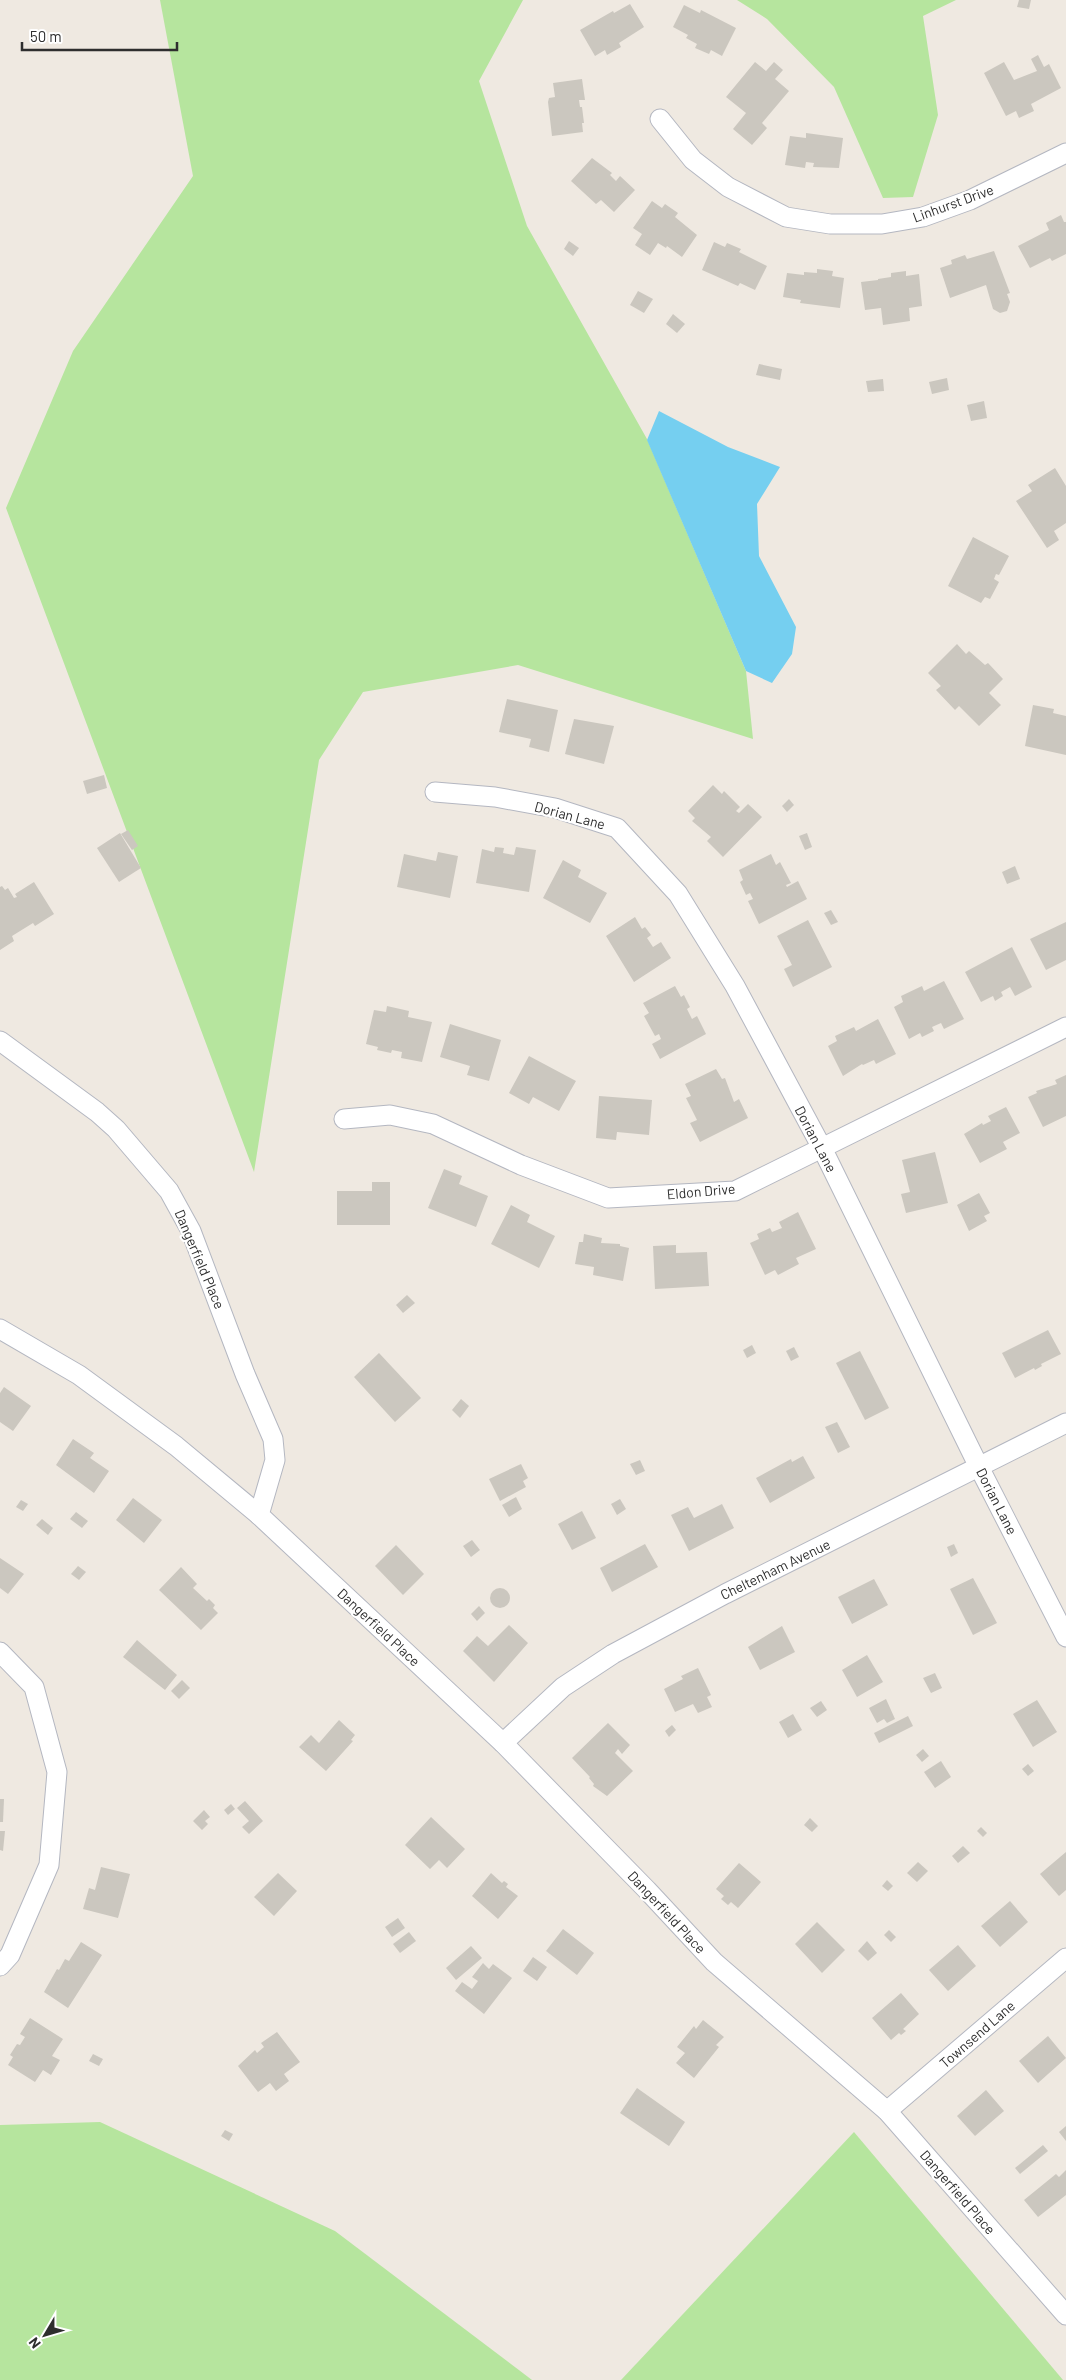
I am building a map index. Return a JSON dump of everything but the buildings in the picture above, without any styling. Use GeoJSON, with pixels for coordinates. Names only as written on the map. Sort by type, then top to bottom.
{"type":"FeatureCollection","features":[{"type":"Feature","properties":{"kind":"street","name":"Linhurst Drive"},"geometry":{"type":"LineString","coordinates":[[660,119],[693,160],[728,188],[786,216],[830,224],[882,224],[923,217],[970,200],[1066,153]]}},
{"type":"Feature","properties":{"kind":"street","name":"Dorian Lane"},"geometry":{"type":"LineString","coordinates":[[435,792],[495,797],[555,808],[617,828],[678,894],[735,986],[822,1148],[979,1467],[1066,1637]]}},
{"type":"Feature","properties":{"kind":"street","name":"Eldon Drive"},"geometry":{"type":"LineString","coordinates":[[344,1118],[390,1115],[433,1124],[521,1165],[608,1198],[735,1191],[1066,1027]]}},
{"type":"Feature","properties":{"kind":"street","name":"Dangerfield Place"},"geometry":{"type":"LineString","coordinates":[[0,1041],[104,1118],[116,1129],[169,1191],[191,1231],[245,1374],[273,1440],[275,1460],[259,1515]]}},
{"type":"Feature","properties":{"kind":"street","name":"Dangerfield Place"},"geometry":{"type":"LineString","coordinates":[[0,1329],[79,1375],[176,1446],[259,1515],[503,1743],[647,1890],[714,1962],[888,2111],[1066,2315]]}},
{"type":"Feature","properties":{"kind":"street","name":"Cheltenham Avenue"},"geometry":{"type":"LineString","coordinates":[[503,1743],[563,1687],[613,1654],[718,1598],[1066,1423]]}},
{"type":"Feature","properties":{"kind":"street"},"geometry":{"type":"LineString","coordinates":[[0,1652],[34,1688],[57,1772],[49,1865],[10,1955],[0,1966]]}},
{"type":"Feature","properties":{"kind":"street","name":"Townsend Lane"},"geometry":{"type":"LineString","coordinates":[[888,2111],[1066,1958]]}},
{"type":"Feature","properties":{"kind":"green space"},"geometry":{"type":"Polygon","coordinates":[[[160,0],[523,0],[479,81],[527,226],[647,439],[746,671],[753,739],[518,665],[363,692],[319,760],[254,1172],[6,508],[73,351],[193,176],[160,0]]]}},
{"type":"Feature","properties":{"kind":"green space"},"geometry":{"type":"Polygon","coordinates":[[[737,0],[956,0],[923,16],[938,115],[913,197],[883,198],[834,87],[767,19],[737,0]]]}},
{"type":"Feature","properties":{"kind":"green space"},"geometry":{"type":"Polygon","coordinates":[[[100,2122],[335,2231],[532,2380],[0,2380],[0,2125],[100,2122]]]}},
{"type":"Feature","properties":{"kind":"green space"},"geometry":{"type":"Polygon","coordinates":[[[854,2132],[1063,2380],[621,2380],[854,2132]]]}},
{"type":"Feature","properties":{"kind":"water"},"geometry":{"type":"Polygon","coordinates":[[[659,411],[728,447],[780,467],[757,504],[759,556],[796,627],[792,654],[772,683],[746,671],[647,440],[659,411]]]}}]}
